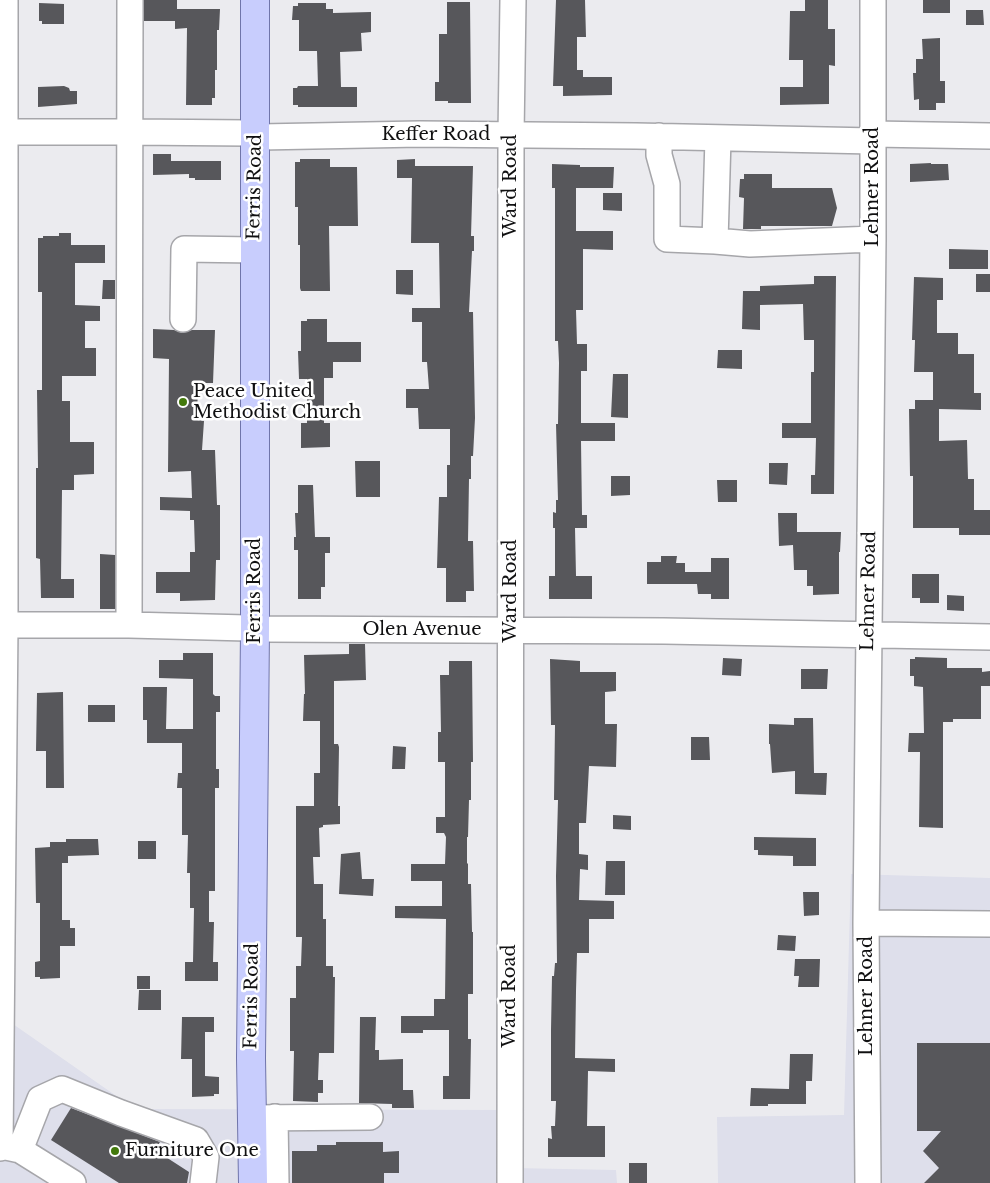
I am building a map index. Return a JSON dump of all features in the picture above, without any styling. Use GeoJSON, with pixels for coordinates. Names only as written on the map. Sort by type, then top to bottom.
{"type":"FeatureCollection","features":[{"type":"Feature","properties":{"kind":"main road","name":"Ferris Road"},"geometry":{"type":"LineString","coordinates":[[253,1183],[263,1118],[255,629],[255,0]]}},
{"type":"Feature","properties":{"kind":"street"},"geometry":{"type":"LineString","coordinates":[[5,0],[3,134],[5,625],[1,958],[7,1148]]}},
{"type":"Feature","properties":{"kind":"street"},"geometry":{"type":"LineString","coordinates":[[129,625],[130,0]]}},
{"type":"Feature","properties":{"kind":"street","name":"Ward Road"},"geometry":{"type":"LineString","coordinates":[[510,1183],[511,135],[513,0]]}},
{"type":"Feature","properties":{"kind":"street","name":"Lehner Road"},"geometry":{"type":"LineString","coordinates":[[868,1183],[866,923],[874,239],[873,0]]}},
{"type":"Feature","properties":{"kind":"street","name":"Keffer Road"},"geometry":{"type":"LineString","coordinates":[[3,134],[11,132],[130,132],[249,133],[260,136],[420,134],[718,138],[990,136]]}},
{"type":"Feature","properties":{"kind":"street"},"geometry":{"type":"LineString","coordinates":[[658,136],[659,155],[667,184],[667,239],[750,244],[874,239]]}},
{"type":"Feature","properties":{"kind":"street"},"geometry":{"type":"LineString","coordinates":[[715,241],[718,138]]}},
{"type":"Feature","properties":{"kind":"street"},"geometry":{"type":"LineString","coordinates":[[183,319],[184,249],[255,250]]}},
{"type":"Feature","properties":{"kind":"street","name":"Olen Avenue"},"geometry":{"type":"LineString","coordinates":[[5,625],[129,625],[255,629],[664,631],[990,637]]}},
{"type":"Feature","properties":{"kind":"street"},"geometry":{"type":"LineString","coordinates":[[866,923],[990,924]]}},
{"type":"Feature","properties":{"kind":"street"},"geometry":{"type":"LineString","coordinates":[[7,1148],[40,1100],[62,1089],[196,1140],[206,1157],[203,1183]]}},
{"type":"Feature","properties":{"kind":"street"},"geometry":{"type":"LineString","coordinates":[[276,1183],[263,1118],[370,1117]]}},
{"type":"Feature","properties":{"kind":"street"},"geometry":{"type":"LineString","coordinates":[[7,1148],[73,1183]]}},
{"type":"Feature","properties":{"kind":"shaded area"},"geometry":{"type":"Polygon","coordinates":[[[851,874],[990,878],[990,1183],[718,1183],[717,1117],[844,1115],[851,874]]]}},
{"type":"Feature","properties":{"kind":"shaded area"},"geometry":{"type":"Polygon","coordinates":[[[0,1015],[135,1109],[513,1110],[513,1168],[616,1170],[617,1183],[0,1183],[0,1015]]]}},
{"type":"Feature","properties":{"kind":"building"},"geometry":{"type":"Polygon","coordinates":[[[144,0],[177,0],[177,9],[220,9],[219,30],[217,30],[215,98],[212,98],[212,105],[186,105],[187,28],[175,29],[175,21],[144,21],[144,0]]]}},
{"type":"Feature","properties":{"kind":"building"},"geometry":{"type":"Polygon","coordinates":[[[556,0],[585,0],[586,37],[577,37],[577,70],[583,70],[583,77],[612,77],[612,95],[563,96],[563,86],[553,86],[556,0]]]}},
{"type":"Feature","properties":{"kind":"building"},"geometry":{"type":"Polygon","coordinates":[[[805,0],[828,0],[828,29],[835,29],[835,66],[829,65],[829,104],[780,105],[780,87],[803,87],[803,60],[789,60],[790,11],[805,11],[805,0]]]}},
{"type":"Feature","properties":{"kind":"building"},"geometry":{"type":"Polygon","coordinates":[[[923,0],[950,0],[950,13],[923,13],[923,0]]]}},
{"type":"Feature","properties":{"kind":"building"},"geometry":{"type":"Polygon","coordinates":[[[447,2],[470,2],[471,103],[435,101],[435,82],[439,82],[439,34],[447,34],[447,2]]]}},
{"type":"Feature","properties":{"kind":"building"},"geometry":{"type":"Polygon","coordinates":[[[39,3],[64,4],[64,24],[42,24],[42,21],[39,21],[39,3]]]}},
{"type":"Feature","properties":{"kind":"building"},"geometry":{"type":"Polygon","coordinates":[[[298,3],[326,3],[326,9],[333,9],[333,13],[371,12],[371,32],[361,33],[362,51],[340,52],[341,87],[357,87],[357,107],[298,107],[298,105],[293,105],[293,88],[298,86],[318,86],[317,51],[299,51],[299,20],[292,20],[293,6],[298,6],[298,3]]]}},
{"type":"Feature","properties":{"kind":"building"},"geometry":{"type":"Polygon","coordinates":[[[966,10],[983,10],[984,25],[966,25],[966,10]]]}},
{"type":"Feature","properties":{"kind":"building"},"geometry":{"type":"Polygon","coordinates":[[[940,38],[940,81],[945,81],[945,103],[936,103],[936,110],[919,110],[919,99],[914,100],[913,73],[916,73],[916,59],[923,59],[922,39],[940,38]]]}},
{"type":"Feature","properties":{"kind":"building"},"geometry":{"type":"Polygon","coordinates":[[[64,86],[69,88],[70,91],[77,91],[77,104],[38,107],[38,87],[64,86]]]}},
{"type":"Feature","properties":{"kind":"building"},"geometry":{"type":"Polygon","coordinates":[[[153,154],[171,154],[171,161],[221,161],[221,180],[195,180],[195,178],[189,178],[189,174],[153,175],[153,154]]]}},
{"type":"Feature","properties":{"kind":"building"},"geometry":{"type":"Polygon","coordinates":[[[300,159],[330,159],[330,167],[357,167],[358,226],[329,226],[330,291],[301,291],[300,288],[298,207],[295,207],[295,162],[300,162],[300,159]]]}},
{"type":"Feature","properties":{"kind":"building"},"geometry":{"type":"Polygon","coordinates":[[[415,159],[415,166],[473,166],[471,236],[474,236],[474,251],[472,251],[469,312],[473,312],[475,418],[473,456],[471,456],[471,479],[469,479],[468,541],[473,541],[474,591],[466,591],[466,602],[446,602],[446,568],[437,568],[439,497],[447,497],[447,465],[450,465],[450,429],[419,429],[418,408],[406,408],[406,389],[429,389],[427,362],[422,362],[422,322],[412,322],[412,308],[440,308],[439,243],[411,243],[412,178],[397,178],[397,160],[415,159]]]}},
{"type":"Feature","properties":{"kind":"building"},"geometry":{"type":"Polygon","coordinates":[[[552,164],[580,165],[580,167],[614,167],[613,188],[576,188],[576,231],[613,231],[613,250],[583,249],[583,310],[576,310],[577,344],[587,344],[587,371],[581,371],[581,423],[615,423],[615,441],[581,441],[582,515],[587,515],[587,528],[575,528],[576,576],[592,576],[592,599],[549,599],[549,576],[555,576],[553,512],[556,513],[556,500],[558,500],[556,424],[558,424],[559,363],[558,341],[555,341],[555,188],[552,188],[552,164]]]}},
{"type":"Feature","properties":{"kind":"building"},"geometry":{"type":"Polygon","coordinates":[[[910,164],[948,164],[949,180],[910,182],[910,164]]]}},
{"type":"Feature","properties":{"kind":"building"},"geometry":{"type":"Polygon","coordinates":[[[744,174],[772,174],[772,188],[832,188],[837,208],[832,226],[761,226],[761,229],[743,229],[744,198],[739,197],[740,179],[744,179],[744,174]]]}},
{"type":"Feature","properties":{"kind":"building"},"geometry":{"type":"Polygon","coordinates":[[[603,193],[622,193],[622,211],[603,210],[603,193]]]}},
{"type":"Feature","properties":{"kind":"building"},"geometry":{"type":"Polygon","coordinates":[[[59,233],[71,233],[71,245],[105,245],[105,263],[75,263],[75,305],[100,306],[100,321],[85,321],[85,348],[96,348],[96,376],[62,376],[62,401],[70,401],[70,442],[94,442],[94,474],[74,475],[74,490],[62,490],[61,579],[74,579],[74,598],[41,598],[40,559],[36,558],[37,390],[42,390],[42,292],[38,292],[38,238],[43,238],[43,236],[59,236],[59,233]]]}},
{"type":"Feature","properties":{"kind":"building"},"geometry":{"type":"Polygon","coordinates":[[[949,249],[988,250],[988,269],[949,269],[949,249]]]}},
{"type":"Feature","properties":{"kind":"building"},"geometry":{"type":"Polygon","coordinates":[[[396,270],[413,270],[413,295],[396,294],[396,270]]]}},
{"type":"Feature","properties":{"kind":"building"},"geometry":{"type":"Polygon","coordinates":[[[976,274],[990,274],[990,292],[976,292],[976,274]]]}},
{"type":"Feature","properties":{"kind":"building"},"geometry":{"type":"Polygon","coordinates":[[[814,276],[836,276],[834,494],[811,494],[811,475],[815,475],[816,438],[782,438],[782,423],[811,423],[811,372],[814,372],[814,340],[804,340],[803,304],[760,305],[760,330],[742,329],[743,291],[760,291],[760,286],[814,284],[814,276]]]}},
{"type":"Feature","properties":{"kind":"building"},"geometry":{"type":"Polygon","coordinates":[[[914,277],[943,278],[943,300],[937,300],[937,333],[958,333],[958,354],[974,354],[974,393],[981,393],[981,410],[939,409],[939,441],[967,440],[968,479],[974,479],[974,510],[990,510],[990,535],[959,535],[959,528],[913,528],[913,476],[910,476],[909,409],[915,409],[915,400],[933,400],[933,372],[914,372],[915,340],[912,340],[914,277]]]}},
{"type":"Feature","properties":{"kind":"building"},"geometry":{"type":"Polygon","coordinates":[[[103,280],[115,280],[115,299],[102,299],[103,280]]]}},
{"type":"Feature","properties":{"kind":"building"},"geometry":{"type":"Polygon","coordinates":[[[307,319],[327,319],[327,342],[361,342],[361,362],[333,362],[333,378],[324,378],[324,423],[330,423],[330,447],[301,448],[301,423],[307,423],[307,379],[299,379],[298,351],[301,351],[301,321],[307,321],[307,319]]]}},
{"type":"Feature","properties":{"kind":"building"},"geometry":{"type":"Polygon","coordinates":[[[153,329],[174,330],[182,333],[192,330],[215,330],[213,383],[198,383],[197,420],[204,421],[202,450],[215,450],[217,505],[220,505],[220,560],[216,560],[215,600],[180,601],[180,593],[156,593],[156,572],[190,572],[190,552],[195,552],[194,520],[190,520],[190,511],[160,510],[160,497],[192,498],[191,471],[168,472],[169,359],[153,358],[153,329]]]}},
{"type":"Feature","properties":{"kind":"building"},"geometry":{"type":"Polygon","coordinates":[[[718,350],[742,350],[742,369],[717,368],[718,350]]]}},
{"type":"Feature","properties":{"kind":"building"},"geometry":{"type":"Polygon","coordinates":[[[613,374],[628,374],[628,418],[611,417],[613,374]]]}},
{"type":"Feature","properties":{"kind":"building"},"geometry":{"type":"Polygon","coordinates":[[[355,461],[380,461],[380,497],[356,497],[355,461]]]}},
{"type":"Feature","properties":{"kind":"building"},"geometry":{"type":"Polygon","coordinates":[[[769,463],[788,463],[787,485],[769,484],[769,463]]]}},
{"type":"Feature","properties":{"kind":"building"},"geometry":{"type":"Polygon","coordinates":[[[611,476],[630,476],[630,495],[611,496],[611,476]]]}},
{"type":"Feature","properties":{"kind":"building"},"geometry":{"type":"Polygon","coordinates":[[[717,480],[737,480],[737,502],[718,502],[717,480]]]}},
{"type":"Feature","properties":{"kind":"building"},"geometry":{"type":"Polygon","coordinates":[[[298,485],[313,485],[315,537],[330,537],[330,553],[325,553],[325,587],[321,587],[321,599],[298,599],[298,550],[294,550],[294,537],[296,537],[295,513],[298,513],[298,485]]]}},
{"type":"Feature","properties":{"kind":"building"},"geometry":{"type":"Polygon","coordinates":[[[778,513],[797,513],[797,532],[841,532],[839,594],[813,595],[813,586],[807,586],[807,570],[794,570],[793,545],[779,546],[778,513]]]}},
{"type":"Feature","properties":{"kind":"building"},"geometry":{"type":"Polygon","coordinates":[[[100,554],[115,555],[115,609],[100,609],[100,554]]]}},
{"type":"Feature","properties":{"kind":"building"},"geometry":{"type":"Polygon","coordinates":[[[661,556],[677,556],[676,563],[685,563],[685,572],[711,572],[711,558],[729,558],[729,599],[711,599],[711,594],[698,594],[697,584],[647,584],[647,562],[661,562],[661,556]]]}},
{"type":"Feature","properties":{"kind":"building"},"geometry":{"type":"Polygon","coordinates":[[[912,574],[939,574],[939,603],[920,603],[920,598],[912,598],[912,574]]]}},
{"type":"Feature","properties":{"kind":"building"},"geometry":{"type":"Polygon","coordinates":[[[947,595],[964,596],[964,611],[947,610],[947,595]]]}},
{"type":"Feature","properties":{"kind":"building"},"geometry":{"type":"Polygon","coordinates":[[[349,644],[365,644],[366,680],[334,681],[334,744],[338,744],[339,747],[338,806],[340,806],[340,824],[323,825],[323,827],[319,828],[320,857],[313,857],[314,884],[323,884],[323,919],[326,919],[326,966],[333,966],[333,977],[335,977],[334,1053],[319,1053],[318,1080],[323,1080],[323,1093],[318,1093],[318,1102],[293,1101],[294,1051],[290,1051],[290,998],[296,998],[296,966],[301,966],[302,937],[296,937],[296,806],[314,806],[314,773],[320,773],[320,721],[303,721],[305,694],[304,655],[349,654],[349,644]]]}},
{"type":"Feature","properties":{"kind":"building"},"geometry":{"type":"Polygon","coordinates":[[[183,653],[213,653],[213,694],[220,696],[220,712],[216,712],[216,769],[219,769],[219,788],[215,788],[215,891],[209,891],[209,922],[214,922],[213,962],[218,962],[218,981],[185,981],[185,962],[193,962],[194,908],[190,908],[190,873],[187,873],[188,835],[182,835],[182,788],[177,788],[178,773],[182,773],[182,743],[147,743],[147,720],[143,720],[143,687],[167,687],[166,729],[193,729],[193,679],[159,678],[159,660],[183,660],[183,653]]]}},
{"type":"Feature","properties":{"kind":"building"},"geometry":{"type":"Polygon","coordinates":[[[915,657],[947,658],[947,668],[982,668],[982,672],[990,671],[990,686],[981,686],[981,719],[953,719],[953,722],[943,722],[943,828],[919,827],[920,752],[908,752],[909,733],[924,733],[923,687],[914,686],[914,676],[910,676],[910,659],[915,659],[915,657]]]}},
{"type":"Feature","properties":{"kind":"building"},"geometry":{"type":"Polygon","coordinates":[[[723,658],[742,659],[741,676],[722,675],[723,658]]]}},
{"type":"Feature","properties":{"kind":"building"},"geometry":{"type":"Polygon","coordinates":[[[550,659],[580,661],[580,672],[616,672],[616,691],[605,692],[605,724],[617,724],[616,767],[589,766],[586,823],[579,823],[579,854],[588,855],[588,870],[580,869],[579,900],[614,901],[614,919],[589,919],[589,953],[577,953],[575,1058],[615,1059],[615,1072],[588,1071],[587,1126],[605,1126],[605,1157],[548,1157],[548,1138],[552,1139],[551,1126],[555,1126],[556,1101],[551,1101],[551,1030],[552,976],[554,976],[555,963],[557,963],[556,876],[558,800],[554,800],[555,725],[551,725],[550,659]]]}},
{"type":"Feature","properties":{"kind":"building"},"geometry":{"type":"Polygon","coordinates":[[[449,661],[472,661],[473,762],[471,762],[471,800],[469,800],[467,837],[468,884],[471,884],[473,932],[473,994],[468,994],[468,1039],[471,1039],[470,1099],[443,1099],[443,1076],[449,1076],[449,1030],[423,1030],[423,1033],[401,1033],[401,1016],[434,1016],[434,999],[445,999],[446,919],[395,918],[395,906],[442,906],[442,881],[411,881],[411,864],[445,864],[446,837],[444,833],[436,833],[436,817],[445,817],[445,762],[438,762],[438,732],[441,732],[440,675],[449,675],[449,661]]]}},
{"type":"Feature","properties":{"kind":"building"},"geometry":{"type":"Polygon","coordinates":[[[801,669],[828,669],[827,689],[801,689],[801,669]]]}},
{"type":"Feature","properties":{"kind":"building"},"geometry":{"type":"Polygon","coordinates":[[[63,692],[64,788],[46,788],[46,751],[36,751],[37,693],[63,692]]]}},
{"type":"Feature","properties":{"kind":"building"},"geometry":{"type":"Polygon","coordinates":[[[88,705],[115,705],[115,722],[88,722],[88,705]]]}},
{"type":"Feature","properties":{"kind":"building"},"geometry":{"type":"Polygon","coordinates":[[[794,718],[813,718],[814,773],[827,773],[826,795],[795,794],[795,771],[772,773],[769,724],[794,725],[794,718]]]}},
{"type":"Feature","properties":{"kind":"building"},"geometry":{"type":"Polygon","coordinates":[[[691,737],[709,737],[710,760],[691,760],[691,737]]]}},
{"type":"Feature","properties":{"kind":"building"},"geometry":{"type":"Polygon","coordinates":[[[393,746],[406,747],[405,769],[392,769],[393,746]]]}},
{"type":"Feature","properties":{"kind":"building"},"geometry":{"type":"Polygon","coordinates":[[[613,815],[631,816],[631,830],[613,829],[613,815]]]}},
{"type":"Feature","properties":{"kind":"building"},"geometry":{"type":"Polygon","coordinates":[[[754,837],[816,838],[816,866],[793,866],[793,856],[758,855],[758,850],[754,850],[754,837]]]}},
{"type":"Feature","properties":{"kind":"building"},"geometry":{"type":"Polygon","coordinates":[[[66,839],[98,839],[99,855],[68,856],[68,863],[62,863],[62,920],[70,920],[70,928],[75,928],[75,946],[60,946],[60,978],[40,979],[40,977],[35,977],[35,962],[40,961],[40,903],[36,903],[35,848],[50,847],[50,842],[66,842],[66,839]]]}},
{"type":"Feature","properties":{"kind":"building"},"geometry":{"type":"Polygon","coordinates":[[[138,841],[156,841],[156,859],[138,859],[138,841]]]}},
{"type":"Feature","properties":{"kind":"building"},"geometry":{"type":"Polygon","coordinates":[[[360,852],[362,879],[374,879],[373,896],[339,894],[341,854],[360,852]]]}},
{"type":"Feature","properties":{"kind":"building"},"geometry":{"type":"Polygon","coordinates":[[[606,861],[625,861],[625,895],[605,895],[606,861]]]}},
{"type":"Feature","properties":{"kind":"building"},"geometry":{"type":"Polygon","coordinates":[[[803,892],[819,892],[819,915],[804,916],[803,892]]]}},
{"type":"Feature","properties":{"kind":"building"},"geometry":{"type":"Polygon","coordinates":[[[778,935],[796,936],[795,951],[777,950],[778,935]]]}},
{"type":"Feature","properties":{"kind":"building"},"geometry":{"type":"Polygon","coordinates":[[[795,959],[820,959],[819,987],[798,987],[799,976],[794,976],[795,959]]]}},
{"type":"Feature","properties":{"kind":"building"},"geometry":{"type":"Polygon","coordinates":[[[137,976],[150,976],[150,989],[137,989],[137,976]]]}},
{"type":"Feature","properties":{"kind":"building"},"geometry":{"type":"Polygon","coordinates":[[[139,990],[161,990],[161,1010],[138,1010],[139,990]]]}},
{"type":"Feature","properties":{"kind":"building"},"geometry":{"type":"Polygon","coordinates":[[[182,1017],[214,1017],[214,1032],[205,1032],[205,1076],[219,1077],[219,1094],[192,1097],[192,1059],[181,1059],[182,1017]]]}},
{"type":"Feature","properties":{"kind":"building"},"geometry":{"type":"Polygon","coordinates":[[[360,1017],[376,1017],[375,1050],[379,1050],[379,1060],[403,1059],[403,1090],[413,1090],[414,1108],[392,1108],[392,1104],[359,1103],[360,1017]]]}},
{"type":"Feature","properties":{"kind":"building"},"geometry":{"type":"Polygon","coordinates":[[[917,1043],[990,1043],[990,1183],[924,1183],[939,1168],[923,1151],[941,1131],[917,1131],[917,1043]]]}},
{"type":"Feature","properties":{"kind":"building"},"geometry":{"type":"Polygon","coordinates":[[[790,1054],[813,1054],[812,1081],[806,1081],[806,1104],[750,1106],[751,1088],[789,1089],[790,1054]]]}},
{"type":"Feature","properties":{"kind":"building"},"geometry":{"type":"Polygon","coordinates":[[[71,1108],[160,1142],[155,1150],[189,1172],[187,1183],[119,1183],[51,1140],[71,1108]]]}},
{"type":"Feature","properties":{"kind":"building"},"geometry":{"type":"Polygon","coordinates":[[[336,1142],[383,1142],[383,1152],[399,1151],[399,1173],[384,1173],[384,1183],[292,1183],[292,1151],[317,1151],[317,1145],[336,1145],[336,1142]]]}},
{"type":"Feature","properties":{"kind":"building"},"geometry":{"type":"Polygon","coordinates":[[[629,1163],[647,1163],[647,1183],[629,1183],[629,1163]]]}},
{"type":"Feature","properties":{"kind":"place","name":"Peace United Methodist Church"},"geometry":{"type":"Point","coordinates":[183,402]}},
{"type":"Feature","properties":{"kind":"place","name":"Furniture One"},"geometry":{"type":"Point","coordinates":[115,1151]}}]}
